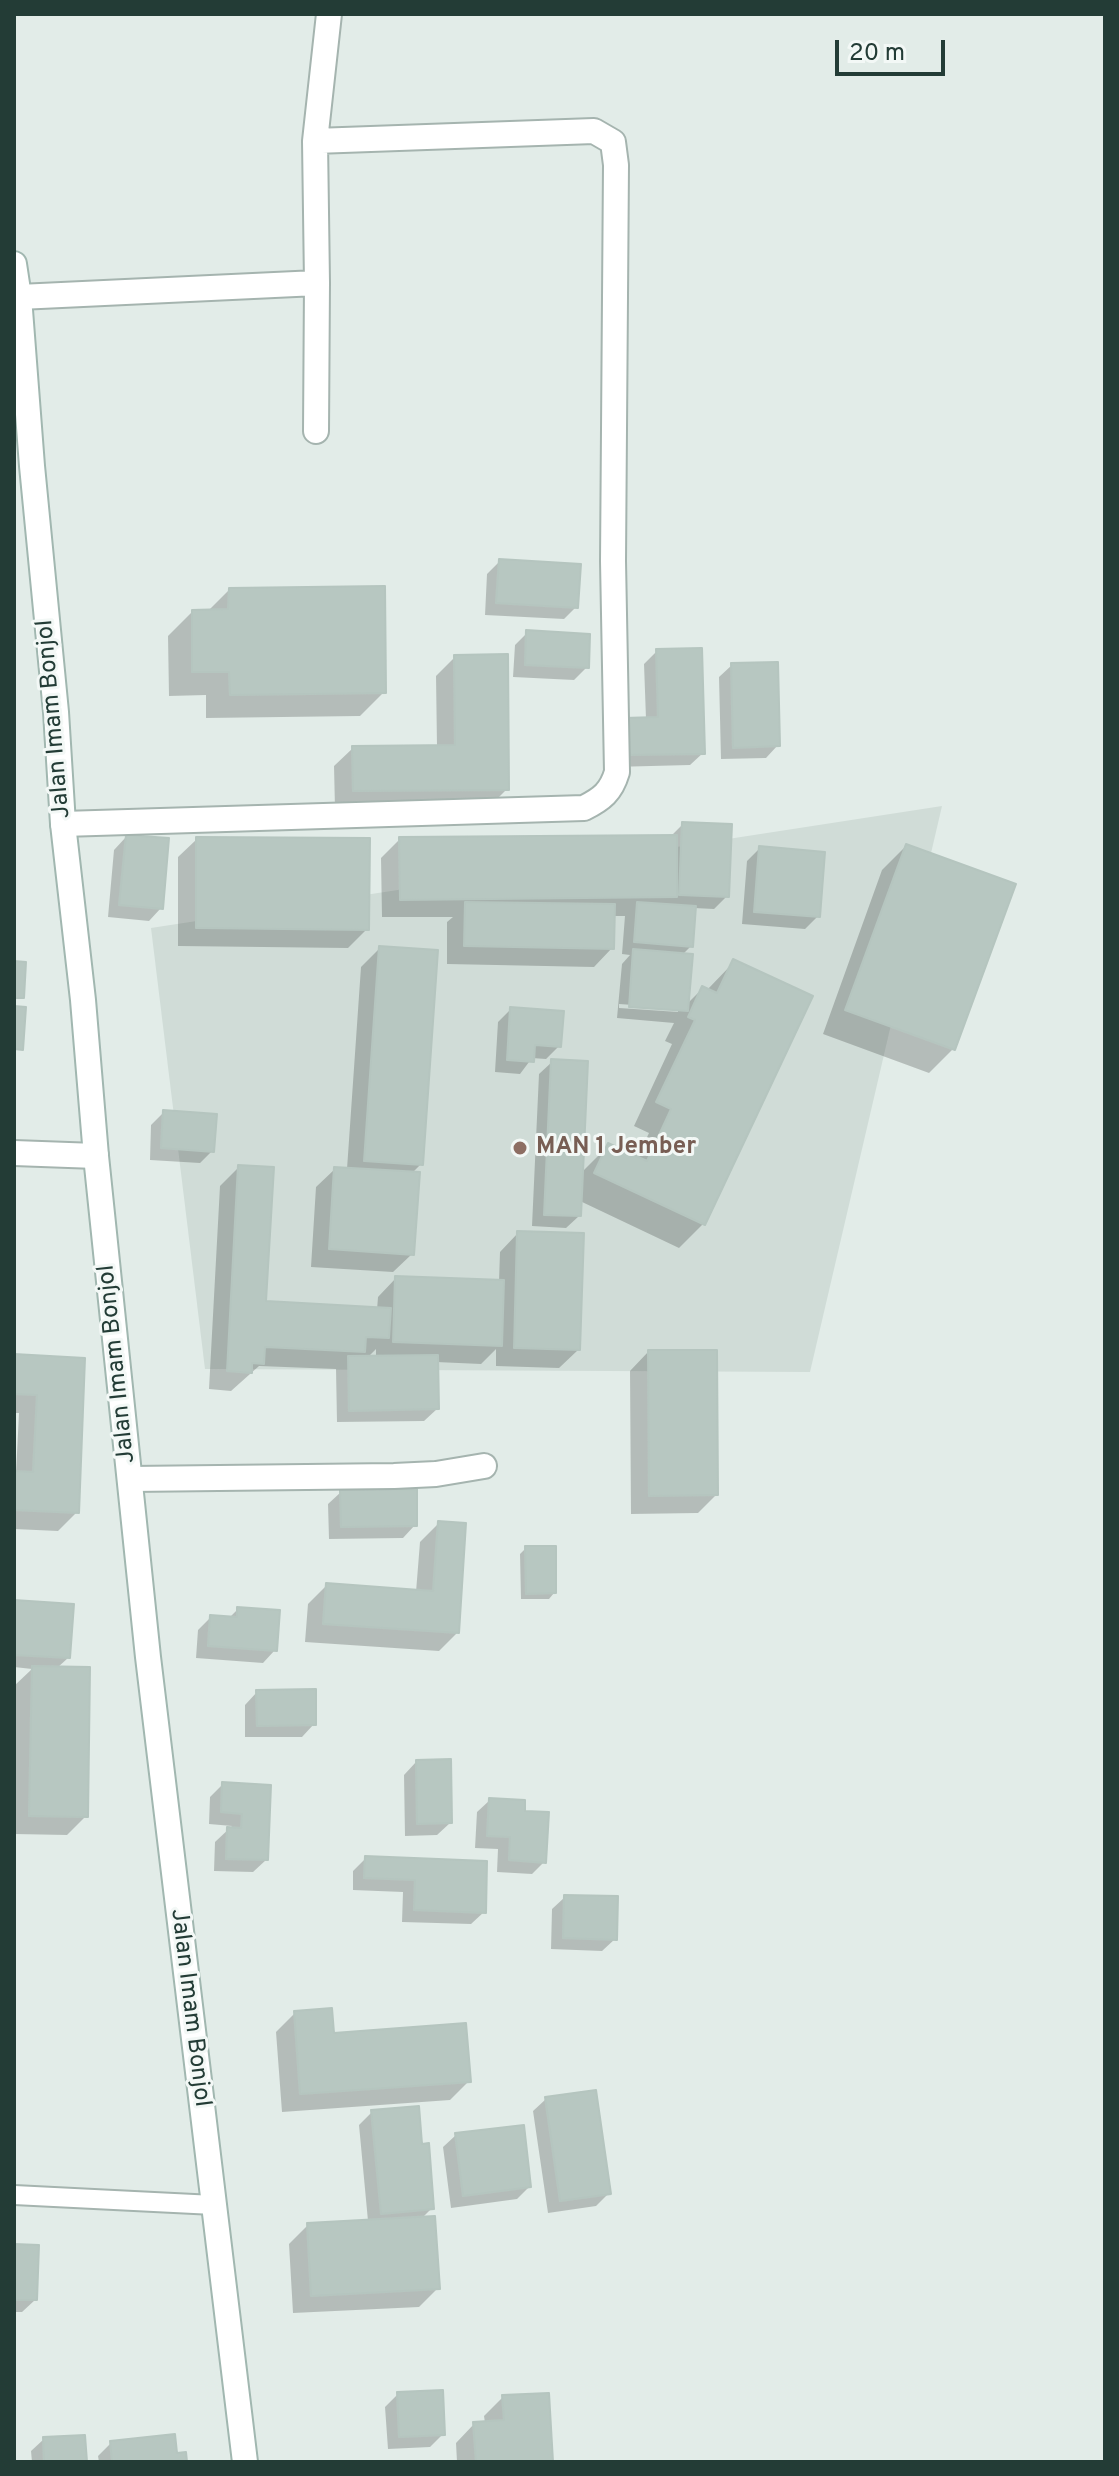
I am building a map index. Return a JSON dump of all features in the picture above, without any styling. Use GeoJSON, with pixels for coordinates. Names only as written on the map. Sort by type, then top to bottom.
{"type":"FeatureCollection","features":[{"type":"Feature","properties":{"kind":"street"},"geometry":{"type":"LineString","coordinates":[[316,431],[315,141],[329,14]]}},
{"type":"Feature","properties":{"kind":"street"},"geometry":{"type":"LineString","coordinates":[[63,824],[584,808],[602,799],[612,787],[617,772],[613,561],[616,165],[613,142],[594,131],[315,141]]}},
{"type":"Feature","properties":{"kind":"street","name":"Jalan Imam Bonjol"},"geometry":{"type":"LineString","coordinates":[[14,264],[56,712],[63,824],[83,1000],[96,1156],[176,1908],[245,2462]]}},
{"type":"Feature","properties":{"kind":"street"},"geometry":{"type":"LineString","coordinates":[[19,297],[317,283]]}},
{"type":"Feature","properties":{"kind":"street"},"geometry":{"type":"LineString","coordinates":[[14,1153],[96,1156]]}},
{"type":"Feature","properties":{"kind":"street"},"geometry":{"type":"LineString","coordinates":[[131,1479],[394,1476],[436,1474],[484,1466]]}},
{"type":"Feature","properties":{"kind":"lane"},"geometry":{"type":"LineString","coordinates":[[14,2195],[214,2205]]}},
{"type":"Feature","properties":{"kind":"shaded area","name":"MAN 1 Jember"},"geometry":{"type":"Polygon","coordinates":[[[942,806],[810,1372],[205,1369],[151,928],[942,806]]]}},
{"type":"Feature","properties":{"kind":"building"},"geometry":{"type":"Polygon","coordinates":[[[499,559],[581,564],[578,608],[496,603],[499,559]]]}},
{"type":"Feature","properties":{"kind":"building"},"geometry":{"type":"Polygon","coordinates":[[[385,586],[386,693],[230,695],[229,672],[192,672],[192,610],[228,609],[229,588],[385,586]]]}},
{"type":"Feature","properties":{"kind":"building"},"geometry":{"type":"Polygon","coordinates":[[[526,630],[590,634],[589,668],[525,665],[526,630]]]}},
{"type":"Feature","properties":{"kind":"building"},"geometry":{"type":"Polygon","coordinates":[[[702,648],[705,754],[625,755],[624,718],[658,717],[656,649],[702,648]]]}},
{"type":"Feature","properties":{"kind":"building"},"geometry":{"type":"Polygon","coordinates":[[[508,654],[509,790],[353,791],[352,746],[455,745],[454,655],[508,654]]]}},
{"type":"Feature","properties":{"kind":"building"},"geometry":{"type":"Polygon","coordinates":[[[778,662],[780,746],[733,748],[731,663],[778,662]]]}},
{"type":"Feature","properties":{"kind":"building"},"geometry":{"type":"Polygon","coordinates":[[[682,822],[732,824],[729,897],[679,895],[682,822]]]}},
{"type":"Feature","properties":{"kind":"building"},"geometry":{"type":"Polygon","coordinates":[[[126,835],[169,838],[163,909],[119,905],[126,835]]]}},
{"type":"Feature","properties":{"kind":"building"},"geometry":{"type":"Polygon","coordinates":[[[677,835],[677,897],[400,900],[399,837],[677,835]]]}},
{"type":"Feature","properties":{"kind":"building"},"geometry":{"type":"Polygon","coordinates":[[[196,837],[370,838],[369,930],[196,928],[196,837]]]}},
{"type":"Feature","properties":{"kind":"building"},"geometry":{"type":"Polygon","coordinates":[[[906,844],[1016,884],[955,1050],[845,1010],[906,844]]]}},
{"type":"Feature","properties":{"kind":"building"},"geometry":{"type":"Polygon","coordinates":[[[759,846],[825,852],[820,917],[754,912],[759,846]]]}},
{"type":"Feature","properties":{"kind":"building"},"geometry":{"type":"Polygon","coordinates":[[[465,902],[615,904],[614,949],[464,946],[465,902]]]}},
{"type":"Feature","properties":{"kind":"building"},"geometry":{"type":"Polygon","coordinates":[[[637,902],[696,906],[693,947],[634,942],[637,902]]]}},
{"type":"Feature","properties":{"kind":"building"},"geometry":{"type":"Polygon","coordinates":[[[379,946],[438,950],[423,1165],[364,1161],[379,946]]]}},
{"type":"Feature","properties":{"kind":"building"},"geometry":{"type":"Polygon","coordinates":[[[633,949],[693,954],[688,1011],[629,1007],[633,949]]]}},
{"type":"Feature","properties":{"kind":"building"},"geometry":{"type":"Polygon","coordinates":[[[733,959],[813,996],[705,1225],[594,1173],[608,1143],[647,1161],[671,1109],[656,1102],[695,1020],[688,1017],[702,986],[717,993],[733,959]]]}},
{"type":"Feature","properties":{"kind":"building"},"geometry":{"type":"Polygon","coordinates":[[[14,961],[26,962],[24,998],[14,998],[14,961]]]}},
{"type":"Feature","properties":{"kind":"building"},"geometry":{"type":"Polygon","coordinates":[[[14,1006],[26,1007],[23,1050],[14,1049],[14,1006]]]}},
{"type":"Feature","properties":{"kind":"building"},"geometry":{"type":"Polygon","coordinates":[[[510,1007],[564,1011],[561,1047],[535,1045],[534,1062],[507,1060],[510,1007]]]}},
{"type":"Feature","properties":{"kind":"building"},"geometry":{"type":"Polygon","coordinates":[[[551,1059],[588,1061],[581,1216],[544,1215],[551,1059]]]}},
{"type":"Feature","properties":{"kind":"building"},"geometry":{"type":"Polygon","coordinates":[[[163,1110],[217,1114],[214,1152],[161,1148],[163,1110]]]}},
{"type":"Feature","properties":{"kind":"building"},"geometry":{"type":"Polygon","coordinates":[[[238,1165],[274,1167],[266,1301],[391,1308],[389,1338],[366,1337],[365,1352],[265,1347],[264,1364],[252,1363],[252,1373],[227,1371],[238,1165]]]}},
{"type":"Feature","properties":{"kind":"building"},"geometry":{"type":"Polygon","coordinates":[[[334,1167],[420,1172],[414,1255],[329,1249],[334,1167]]]}},
{"type":"Feature","properties":{"kind":"building"},"geometry":{"type":"Polygon","coordinates":[[[517,1231],[584,1233],[580,1350],[514,1348],[517,1231]]]}},
{"type":"Feature","properties":{"kind":"building"},"geometry":{"type":"Polygon","coordinates":[[[395,1276],[504,1280],[502,1346],[393,1342],[395,1276]]]}},
{"type":"Feature","properties":{"kind":"building"},"geometry":{"type":"Polygon","coordinates":[[[648,1350],[717,1350],[718,1495],[649,1496],[648,1350]]]}},
{"type":"Feature","properties":{"kind":"building"},"geometry":{"type":"Polygon","coordinates":[[[14,1354],[85,1358],[79,1513],[14,1510],[14,1471],[33,1472],[37,1395],[14,1394],[14,1354]]]}},
{"type":"Feature","properties":{"kind":"building"},"geometry":{"type":"Polygon","coordinates":[[[438,1355],[439,1409],[349,1411],[348,1356],[438,1355]]]}},
{"type":"Feature","properties":{"kind":"building"},"geometry":{"type":"Polygon","coordinates":[[[417,1489],[417,1526],[341,1527],[340,1490],[417,1489]]]}},
{"type":"Feature","properties":{"kind":"building"},"geometry":{"type":"Polygon","coordinates":[[[438,1521],[466,1523],[459,1633],[323,1624],[326,1583],[433,1591],[438,1521]]]}},
{"type":"Feature","properties":{"kind":"building"},"geometry":{"type":"Polygon","coordinates":[[[525,1546],[556,1546],[556,1593],[526,1594],[525,1546]]]}},
{"type":"Feature","properties":{"kind":"building"},"geometry":{"type":"Polygon","coordinates":[[[14,1600],[74,1604],[70,1658],[14,1655],[14,1600]]]}},
{"type":"Feature","properties":{"kind":"building"},"geometry":{"type":"Polygon","coordinates":[[[237,1607],[280,1610],[277,1651],[208,1646],[210,1615],[237,1617],[237,1607]]]}},
{"type":"Feature","properties":{"kind":"building"},"geometry":{"type":"Polygon","coordinates":[[[32,1666],[90,1667],[88,1817],[29,1816],[32,1666]]]}},
{"type":"Feature","properties":{"kind":"building"},"geometry":{"type":"Polygon","coordinates":[[[316,1689],[316,1725],[257,1726],[256,1690],[316,1689]]]}},
{"type":"Feature","properties":{"kind":"building"},"geometry":{"type":"Polygon","coordinates":[[[451,1759],[452,1823],[417,1824],[416,1760],[451,1759]]]}},
{"type":"Feature","properties":{"kind":"building"},"geometry":{"type":"Polygon","coordinates":[[[222,1782],[271,1785],[268,1860],[226,1859],[227,1827],[241,1828],[242,1814],[221,1812],[222,1782]]]}},
{"type":"Feature","properties":{"kind":"building"},"geometry":{"type":"Polygon","coordinates":[[[489,1798],[525,1800],[525,1811],[549,1812],[546,1863],[509,1860],[510,1837],[487,1836],[489,1798]]]}},
{"type":"Feature","properties":{"kind":"building"},"geometry":{"type":"Polygon","coordinates":[[[365,1856],[487,1861],[486,1913],[414,1910],[415,1880],[364,1878],[365,1856]]]}},
{"type":"Feature","properties":{"kind":"building"},"geometry":{"type":"Polygon","coordinates":[[[564,1895],[618,1896],[617,1940],[563,1938],[564,1895]]]}},
{"type":"Feature","properties":{"kind":"building"},"geometry":{"type":"Polygon","coordinates":[[[332,2008],[334,2033],[466,2023],[471,2082],[300,2094],[294,2011],[332,2008]]]}},
{"type":"Feature","properties":{"kind":"building"},"geometry":{"type":"Polygon","coordinates":[[[596,2090],[611,2194],[560,2201],[545,2097],[596,2090]]]}},
{"type":"Feature","properties":{"kind":"building"},"geometry":{"type":"Polygon","coordinates":[[[419,2106],[422,2144],[429,2143],[434,2209],[381,2214],[371,2110],[419,2106]]]}},
{"type":"Feature","properties":{"kind":"building"},"geometry":{"type":"Polygon","coordinates":[[[524,2125],[531,2187],[463,2196],[455,2133],[524,2125]]]}},
{"type":"Feature","properties":{"kind":"building"},"geometry":{"type":"Polygon","coordinates":[[[435,2216],[440,2289],[311,2296],[307,2223],[435,2216]]]}},
{"type":"Feature","properties":{"kind":"building"},"geometry":{"type":"Polygon","coordinates":[[[14,2244],[39,2245],[37,2300],[14,2300],[14,2244]]]}},
{"type":"Feature","properties":{"kind":"building"},"geometry":{"type":"Polygon","coordinates":[[[443,2390],[445,2435],[399,2437],[397,2392],[443,2390]]]}},
{"type":"Feature","properties":{"kind":"building"},"geometry":{"type":"Polygon","coordinates":[[[549,2393],[553,2462],[476,2462],[473,2422],[504,2420],[502,2395],[549,2393]]]}},
{"type":"Feature","properties":{"kind":"building"},"geometry":{"type":"Polygon","coordinates":[[[175,2434],[177,2453],[186,2452],[187,2462],[112,2462],[110,2441],[175,2434]]]}},
{"type":"Feature","properties":{"kind":"building"},"geometry":{"type":"Polygon","coordinates":[[[85,2435],[87,2462],[44,2462],[43,2437],[85,2435]]]}},
{"type":"Feature","properties":{"kind":"place","name":"MAN 1 Jember"},"geometry":{"type":"Point","coordinates":[520,1148]}}]}
